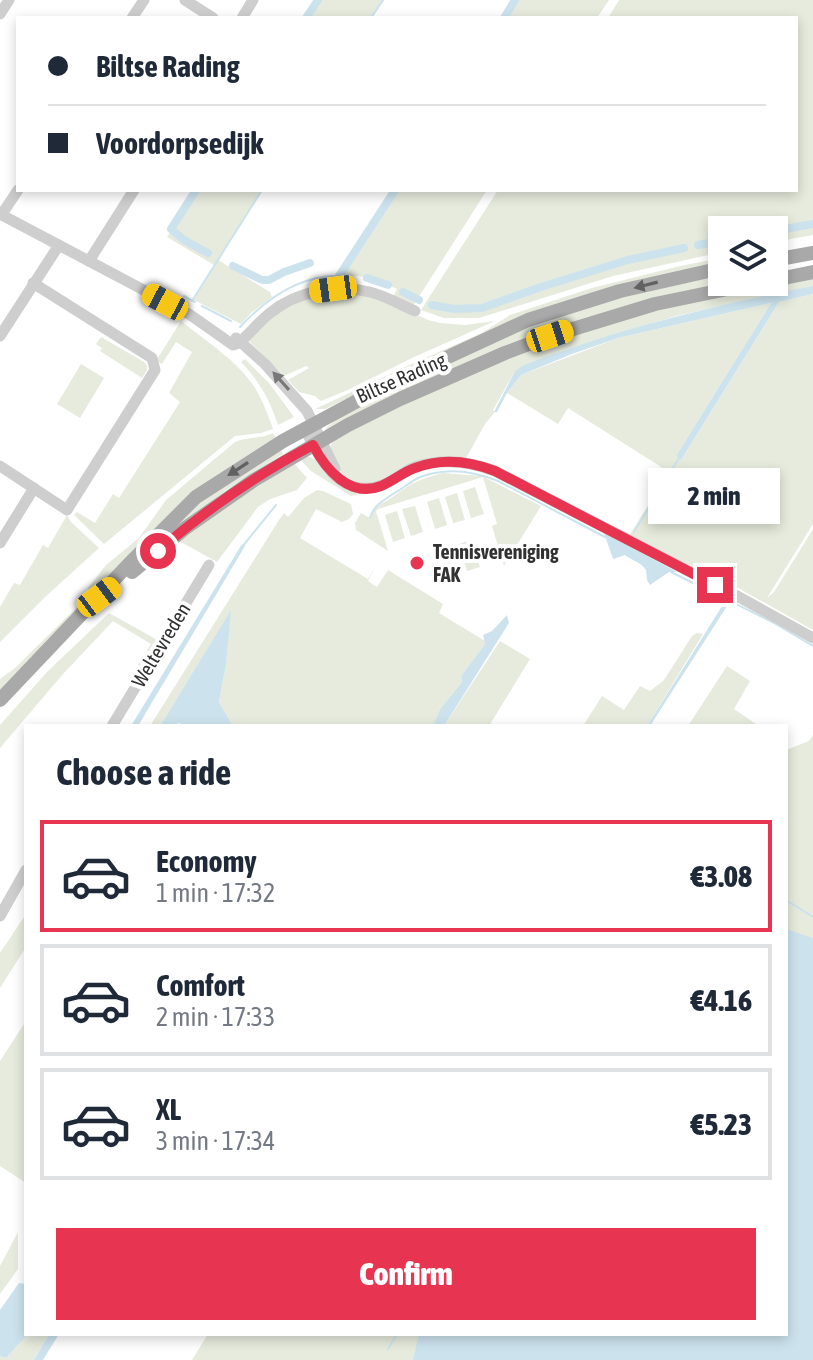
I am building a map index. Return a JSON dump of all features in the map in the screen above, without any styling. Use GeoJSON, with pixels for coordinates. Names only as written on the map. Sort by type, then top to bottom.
{"type":"FeatureCollection","features":[{"type":"Feature","properties":{"kind":"main road"},"geometry":{"type":"LineString","coordinates":[[788,257],[813,253]]}},
{"type":"Feature","properties":{"kind":"main road","name":"Biltse Rading"},"geometry":{"type":"LineString","coordinates":[[0,700],[196,497],[241,466],[383,387],[528,320],[620,291],[708,271]]}},
{"type":"Feature","properties":{"kind":"main road"},"geometry":{"type":"LineString","coordinates":[[788,277],[813,272]]}},
{"type":"Feature","properties":{"kind":"main road","name":"Biltse Rading"},"geometry":{"type":"LineString","coordinates":[[99,597],[215,505],[270,469],[400,399],[550,336],[655,304],[708,293]]}},
{"type":"Feature","properties":{"kind":"street"},"geometry":{"type":"LineString","coordinates":[[0,14],[9,0]]}},
{"type":"Feature","properties":{"kind":"street"},"geometry":{"type":"LineString","coordinates":[[185,0],[210,16]]}},
{"type":"Feature","properties":{"kind":"street"},"geometry":{"type":"LineString","coordinates":[[17,192],[1,214],[189,314],[233,345],[283,304],[316,292],[364,291],[415,311]]}},
{"type":"Feature","properties":{"kind":"street"},"geometry":{"type":"LineString","coordinates":[[89,261],[133,192]]}},
{"type":"Feature","properties":{"kind":"street"},"geometry":{"type":"LineString","coordinates":[[0,336],[5,317],[59,245]]}},
{"type":"Feature","properties":{"kind":"street"},"geometry":{"type":"LineString","coordinates":[[0,466],[67,510],[155,370],[152,358],[33,283]]}},
{"type":"Feature","properties":{"kind":"street"},"geometry":{"type":"LineString","coordinates":[[242,340],[307,411],[309,427],[330,471],[354,487],[376,488],[414,468],[438,462],[481,466],[813,638]]}},
{"type":"Feature","properties":{"kind":"street"},"geometry":{"type":"LineString","coordinates":[[0,543],[34,488]]}},
{"type":"Feature","properties":{"kind":"street","name":"Weltevreden"},"geometry":{"type":"LineString","coordinates":[[113,724],[209,565]]}},
{"type":"Feature","properties":{"kind":"street"},"geometry":{"type":"LineString","coordinates":[[0,916],[24,874]]}},
{"type":"Feature","properties":{"kind":"shaded area"},"geometry":{"type":"Polygon","coordinates":[[[316,0],[384,0],[373,16],[305,16],[316,0]]]}},
{"type":"Feature","properties":{"kind":"shaded area"},"geometry":{"type":"Polygon","coordinates":[[[515,0],[609,0],[598,16],[504,16],[515,0]]]}},
{"type":"Feature","properties":{"kind":"shaded area"},"geometry":{"type":"Polygon","coordinates":[[[619,0],[813,0],[813,235],[788,239],[788,216],[708,216],[708,255],[613,276],[479,318],[444,318],[421,310],[497,192],[798,192],[798,16],[609,16],[619,0]]]}},
{"type":"Feature","properties":{"kind":"shaded area"},"geometry":{"type":"Polygon","coordinates":[[[195,192],[260,192],[218,260],[270,292],[272,297],[241,324],[194,300],[214,265],[167,237],[195,192]]]}},
{"type":"Feature","properties":{"kind":"shaded area"},"geometry":{"type":"Polygon","coordinates":[[[394,192],[486,192],[413,306],[393,297],[397,289],[374,279],[340,277],[394,192]]]}},
{"type":"Feature","properties":{"kind":"shaded area"},"geometry":{"type":"Polygon","coordinates":[[[708,261],[708,269],[448,349],[325,409],[315,409],[482,333],[510,315],[592,288],[708,261]]]}},
{"type":"Feature","properties":{"kind":"shaded area"},"geometry":{"type":"Polygon","coordinates":[[[708,278],[708,288],[657,299],[324,432],[339,418],[429,369],[496,337],[583,305],[708,278]]]}},
{"type":"Feature","properties":{"kind":"shaded area"},"geometry":{"type":"Polygon","coordinates":[[[813,278],[813,286],[788,291],[788,283],[813,278]]]}},
{"type":"Feature","properties":{"kind":"shaded area"},"geometry":{"type":"Polygon","coordinates":[[[360,293],[440,323],[465,325],[495,321],[321,401],[299,392],[288,380],[309,368],[306,366],[284,376],[248,340],[284,307],[316,295],[360,293]]]}},
{"type":"Feature","properties":{"kind":"shaded area"},"geometry":{"type":"Polygon","coordinates":[[[813,294],[813,524],[767,598],[774,592],[813,529],[813,630],[740,589],[629,536],[669,472],[568,408],[558,424],[507,393],[521,375],[618,338],[771,303],[676,456],[681,460],[779,302],[813,294]]]}},
{"type":"Feature","properties":{"kind":"shaded area"},"geometry":{"type":"Polygon","coordinates":[[[717,296],[767,296],[676,316],[567,349],[515,371],[493,410],[495,412],[465,460],[446,460],[400,477],[368,483],[354,481],[342,473],[333,458],[331,446],[337,435],[520,352],[664,306],[717,296]]]}},
{"type":"Feature","properties":{"kind":"shaded area"},"geometry":{"type":"Polygon","coordinates":[[[181,321],[248,378],[273,429],[235,436],[104,544],[74,515],[77,512],[95,523],[113,494],[119,498],[180,402],[169,393],[192,352],[176,342],[162,364],[156,361],[181,321]]]}},
{"type":"Feature","properties":{"kind":"shaded area"},"geometry":{"type":"Polygon","coordinates":[[[101,337],[144,362],[147,370],[142,378],[100,351],[102,348],[96,344],[101,337]]]}},
{"type":"Feature","properties":{"kind":"shaded area"},"geometry":{"type":"Polygon","coordinates":[[[245,359],[269,383],[294,417],[278,425],[263,391],[241,362],[245,359]]]}},
{"type":"Feature","properties":{"kind":"shaded area"},"geometry":{"type":"Polygon","coordinates":[[[81,364],[104,378],[80,418],[57,404],[81,364]]]}},
{"type":"Feature","properties":{"kind":"shaded area"},"geometry":{"type":"Polygon","coordinates":[[[273,433],[276,438],[209,483],[0,693],[0,679],[91,593],[88,588],[106,565],[139,538],[166,500],[235,442],[273,433]]]}},
{"type":"Feature","properties":{"kind":"shaded area"},"geometry":{"type":"Polygon","coordinates":[[[279,447],[283,454],[226,490],[133,567],[196,501],[279,447]]]}},
{"type":"Feature","properties":{"kind":"shaded area"},"geometry":{"type":"Polygon","coordinates":[[[298,457],[315,459],[356,490],[357,495],[351,496],[311,471],[298,457]]]}},
{"type":"Feature","properties":{"kind":"shaded area"},"geometry":{"type":"Polygon","coordinates":[[[293,462],[307,478],[297,490],[270,499],[258,507],[217,562],[179,541],[221,505],[293,462]]]}},
{"type":"Feature","properties":{"kind":"shaded area"},"geometry":{"type":"Polygon","coordinates":[[[443,473],[482,476],[541,506],[504,566],[492,526],[497,524],[483,477],[378,509],[376,511],[388,551],[356,530],[355,523],[361,513],[370,518],[377,507],[406,488],[443,473]]]}},
{"type":"Feature","properties":{"kind":"shaded area"},"geometry":{"type":"Polygon","coordinates":[[[475,487],[484,514],[471,518],[463,491],[475,487]]]}},
{"type":"Feature","properties":{"kind":"shaded area"},"geometry":{"type":"Polygon","coordinates":[[[317,490],[323,491],[351,504],[353,514],[342,522],[316,509],[300,538],[368,579],[375,567],[368,581],[377,587],[388,570],[443,604],[439,613],[485,641],[461,676],[462,682],[440,709],[434,724],[232,724],[219,702],[226,665],[230,612],[161,724],[151,724],[279,520],[284,513],[288,517],[304,498],[317,490]]]}},
{"type":"Feature","properties":{"kind":"shaded area"},"geometry":{"type":"Polygon","coordinates":[[[457,493],[465,520],[453,523],[445,497],[457,493]]]}},
{"type":"Feature","properties":{"kind":"shaded area"},"geometry":{"type":"Polygon","coordinates":[[[439,498],[447,525],[435,529],[427,502],[439,498]]]}},
{"type":"Feature","properties":{"kind":"shaded area"},"geometry":{"type":"Polygon","coordinates":[[[415,506],[423,532],[411,536],[402,509],[415,506]]]}},
{"type":"Feature","properties":{"kind":"shaded area"},"geometry":{"type":"Polygon","coordinates":[[[397,511],[405,538],[393,542],[385,515],[397,511]]]}},
{"type":"Feature","properties":{"kind":"shaded area"},"geometry":{"type":"Polygon","coordinates":[[[67,515],[99,548],[0,642],[0,607],[14,583],[20,585],[43,545],[48,548],[67,515]]]}},
{"type":"Feature","properties":{"kind":"shaded area"},"geometry":{"type":"Polygon","coordinates":[[[471,540],[480,567],[467,571],[459,544],[471,540]]]}},
{"type":"Feature","properties":{"kind":"shaded area"},"geometry":{"type":"Polygon","coordinates":[[[454,546],[462,572],[449,576],[441,549],[454,546]]]}},
{"type":"Feature","properties":{"kind":"shaded area"},"geometry":{"type":"Polygon","coordinates":[[[109,613],[161,642],[145,670],[138,665],[151,644],[113,621],[0,748],[0,725],[48,671],[109,613]]]}},
{"type":"Feature","properties":{"kind":"shaded area"},"geometry":{"type":"Polygon","coordinates":[[[703,634],[648,724],[584,724],[602,696],[624,710],[640,686],[650,691],[664,680],[692,636],[703,634]]]}},
{"type":"Feature","properties":{"kind":"shaded area"},"geometry":{"type":"Polygon","coordinates":[[[500,641],[530,659],[490,724],[445,724],[500,641]]]}},
{"type":"Feature","properties":{"kind":"shaded area"},"geometry":{"type":"Polygon","coordinates":[[[727,666],[750,681],[734,709],[756,724],[689,724],[727,666]]]}},
{"type":"Feature","properties":{"kind":"shaded area"},"geometry":{"type":"Polygon","coordinates":[[[813,735],[813,1360],[192,1360],[207,1336],[788,1336],[788,749],[809,741],[813,735]]]}},
{"type":"Feature","properties":{"kind":"shaded area"},"geometry":{"type":"Polygon","coordinates":[[[24,917],[24,950],[0,988],[0,953],[24,917]]]}},
{"type":"Feature","properties":{"kind":"shaded area"},"geometry":{"type":"Polygon","coordinates":[[[24,1024],[24,1182],[0,1166],[0,1061],[24,1024]]]}},
{"type":"Feature","properties":{"kind":"shaded area"},"geometry":{"type":"Polygon","coordinates":[[[18,1232],[18,1269],[0,1294],[0,1266],[18,1232]]]}},
{"type":"Feature","properties":{"kind":"shaded area"},"geometry":{"type":"Polygon","coordinates":[[[26,1336],[48,1336],[34,1360],[0,1360],[0,1356],[6,1358],[26,1336]]]}},
{"type":"Feature","properties":{"kind":"water"},"geometry":{"type":"Polygon","coordinates":[[[813,286],[813,294],[779,302],[681,460],[676,456],[771,303],[618,338],[572,354],[521,375],[497,412],[494,412],[515,371],[524,365],[667,319],[764,296],[788,296],[788,291],[813,286]]]}},
{"type":"Feature","properties":{"kind":"water"},"geometry":{"type":"Polygon","coordinates":[[[604,533],[677,572],[669,572],[650,585],[646,570],[641,565],[625,555],[613,559],[604,533]]]}},
{"type":"Feature","properties":{"kind":"water"},"geometry":{"type":"Polygon","coordinates":[[[242,544],[245,546],[139,724],[132,724],[242,544]]]}},
{"type":"Feature","properties":{"kind":"water"},"geometry":{"type":"Polygon","coordinates":[[[697,583],[729,600],[729,603],[651,724],[648,724],[724,603],[696,586],[697,583]]]}},
{"type":"Feature","properties":{"kind":"water"},"geometry":{"type":"Polygon","coordinates":[[[231,610],[219,702],[232,724],[161,724],[231,610]]]}},
{"type":"Feature","properties":{"kind":"water"},"geometry":{"type":"Polygon","coordinates":[[[507,615],[509,623],[445,724],[434,724],[440,709],[462,682],[461,676],[485,644],[483,635],[492,631],[507,615]]]}},
{"type":"Feature","properties":{"kind":"water"},"geometry":{"type":"Polygon","coordinates":[[[788,930],[813,938],[813,1360],[413,1360],[419,1336],[788,1336],[788,930]]]}},
{"type":"Feature","properties":{"kind":"water"},"geometry":{"type":"Polygon","coordinates":[[[19,1283],[24,1284],[26,1336],[6,1358],[0,1356],[0,1310],[19,1283]]]}},
{"type":"Feature","properties":{"kind":"water"},"geometry":{"type":"Polygon","coordinates":[[[48,1336],[58,1336],[43,1360],[34,1360],[48,1336]]]}},
{"type":"Feature","properties":{"kind":"waterway"},"geometry":{"type":"LineString","coordinates":[[307,16],[318,0]]}},
{"type":"Feature","properties":{"kind":"waterway"},"geometry":{"type":"LineString","coordinates":[[372,16],[383,0]]}},
{"type":"Feature","properties":{"kind":"waterway"},"geometry":{"type":"LineString","coordinates":[[505,16],[515,0]]}},
{"type":"Feature","properties":{"kind":"waterway"},"geometry":{"type":"LineString","coordinates":[[195,192],[171,229],[208,253]]}},
{"type":"Feature","properties":{"kind":"waterway"},"geometry":{"type":"LineString","coordinates":[[192,301],[261,192]]}},
{"type":"Feature","properties":{"kind":"waterway"},"geometry":{"type":"LineString","coordinates":[[339,276],[394,192]]}},
{"type":"Feature","properties":{"kind":"waterway"},"geometry":{"type":"LineString","coordinates":[[788,228],[813,224]]}},
{"type":"Feature","properties":{"kind":"waterway"},"geometry":{"type":"LineString","coordinates":[[698,245],[708,243]]}},
{"type":"Feature","properties":{"kind":"waterway"},"geometry":{"type":"LineString","coordinates":[[432,305],[454,309],[482,308],[628,260],[684,248]]}},
{"type":"Feature","properties":{"kind":"waterway"},"geometry":{"type":"LineString","coordinates":[[233,266],[262,280],[269,280],[310,263]]}},
{"type":"Feature","properties":{"kind":"waterway"},"geometry":{"type":"LineString","coordinates":[[240,327],[272,298],[297,284],[339,276]]}},
{"type":"Feature","properties":{"kind":"waterway"},"geometry":{"type":"LineString","coordinates":[[367,278],[388,285]]}},
{"type":"Feature","properties":{"kind":"waterway"},"geometry":{"type":"LineString","coordinates":[[403,292],[419,300]]}},
{"type":"Feature","properties":{"kind":"waterway"},"geometry":{"type":"LineString","coordinates":[[184,296],[195,302]]}},
{"type":"Feature","properties":{"kind":"waterway"},"geometry":{"type":"LineString","coordinates":[[202,306],[231,321]]}},
{"type":"Feature","properties":{"kind":"waterway"},"geometry":{"type":"LineString","coordinates":[[634,532],[679,458]]}},
{"type":"Feature","properties":{"kind":"waterway"},"geometry":{"type":"LineString","coordinates":[[370,518],[380,503],[418,478],[438,472],[458,472],[498,481],[605,537]]}},
{"type":"Feature","properties":{"kind":"waterway"},"geometry":{"type":"LineString","coordinates":[[242,547],[276,505]]}},
{"type":"Feature","properties":{"kind":"waterway"},"geometry":{"type":"LineString","coordinates":[[671,572],[697,585]]}},
{"type":"Feature","properties":{"kind":"waterway"},"geometry":{"type":"LineString","coordinates":[[728,600],[813,646]]}},
{"type":"Feature","properties":{"kind":"waterway"},"geometry":{"type":"LineString","coordinates":[[788,901],[813,917]]}},
{"type":"Feature","properties":{"kind":"waterway"},"geometry":{"type":"LineString","coordinates":[[388,1349],[396,1336]]}},
{"type":"Feature","properties":{"kind":"place","name":"Tennisvereniging FAK"},"geometry":{"type":"Point","coordinates":[417,563]}},
{"type":"Feature","properties":{"kind":"route"},"geometry":{"type":"LineString","coordinates":[[158,551],[215,505],[313,445],[320,459],[336,477],[363,489],[376,488],[414,468],[438,462],[481,466],[715,585]]}}]}
